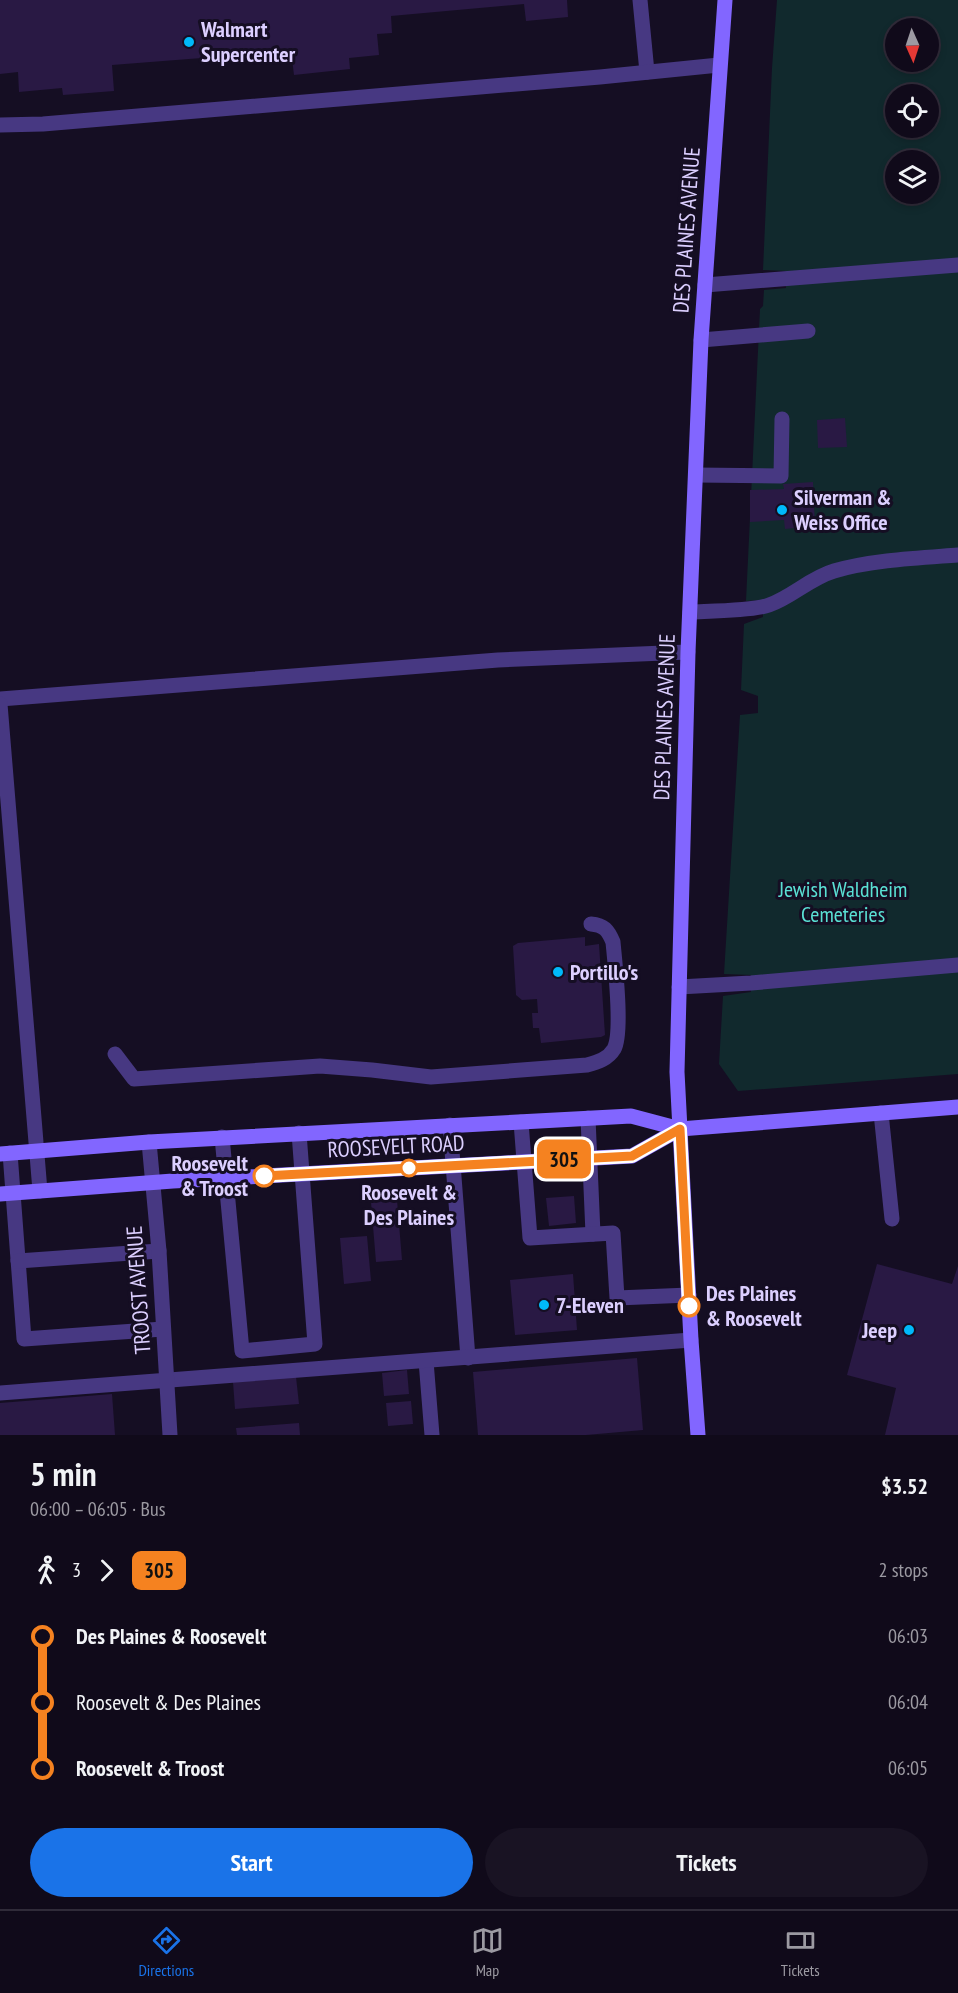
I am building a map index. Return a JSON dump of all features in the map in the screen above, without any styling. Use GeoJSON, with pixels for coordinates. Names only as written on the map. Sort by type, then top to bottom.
{"type":"FeatureCollection","features":[{"type":"Feature","properties":{"kind":"main road","name":"DES PLAINES AVENUE"},"geometry":{"type":"LineString","coordinates":[[698,1435],[677,1072],[688,652],[701,340],[725,0]]}},
{"type":"Feature","properties":{"kind":"main road","name":"ROOSEVELT ROAD"},"geometry":{"type":"LineString","coordinates":[[5,1153],[222,1137],[631,1116],[680,1129],[958,1107]]}},
{"type":"Feature","properties":{"kind":"main road","name":"ROOSEVELT ROAD"},"geometry":{"type":"LineString","coordinates":[[6,1194],[153,1182],[632,1156],[680,1129]]}},
{"type":"Feature","properties":{"kind":"street"},"geometry":{"type":"LineString","coordinates":[[640,0],[647,72]]}},
{"type":"Feature","properties":{"kind":"street"},"geometry":{"type":"LineString","coordinates":[[0,125],[54,123],[719,65]]}},
{"type":"Feature","properties":{"kind":"street"},"geometry":{"type":"LineString","coordinates":[[705,285],[958,265]]}},
{"type":"Feature","properties":{"kind":"street"},"geometry":{"type":"LineString","coordinates":[[701,340],[808,331]]}},
{"type":"Feature","properties":{"kind":"street"},"geometry":{"type":"LineString","coordinates":[[696,475],[781,476],[782,419]]}},
{"type":"Feature","properties":{"kind":"street"},"geometry":{"type":"LineString","coordinates":[[690,612],[762,607],[783,598],[813,579],[852,567],[958,555]]}},
{"type":"Feature","properties":{"kind":"street"},"geometry":{"type":"LineString","coordinates":[[0,699],[498,660],[688,652]]}},
{"type":"Feature","properties":{"kind":"street"},"geometry":{"type":"LineString","coordinates":[[0,704],[5,829],[40,1191]]}},
{"type":"Feature","properties":{"kind":"street"},"geometry":{"type":"LineString","coordinates":[[115,1054],[135,1079],[320,1066],[431,1077],[587,1065],[598,1062],[606,1058],[616,1047],[618,1037],[614,942],[602,925],[591,924]]}},
{"type":"Feature","properties":{"kind":"street"},"geometry":{"type":"LineString","coordinates":[[679,987],[958,965]]}},
{"type":"Feature","properties":{"kind":"street"},"geometry":{"type":"LineString","coordinates":[[881,1113],[892,1219]]}},
{"type":"Feature","properties":{"kind":"street"},"geometry":{"type":"LineString","coordinates":[[588,1118],[593,1234]]}},
{"type":"Feature","properties":{"kind":"street"},"geometry":{"type":"LineString","coordinates":[[522,1122],[530,1238],[613,1233],[617,1298],[689,1295]]}},
{"type":"Feature","properties":{"kind":"street"},"geometry":{"type":"LineString","coordinates":[[450,1125],[468,1358]]}},
{"type":"Feature","properties":{"kind":"street"},"geometry":{"type":"LineString","coordinates":[[222,1137],[242,1351],[315,1344],[299,1133]]}},
{"type":"Feature","properties":{"kind":"street","name":"TROOST AVENUE"},"geometry":{"type":"LineString","coordinates":[[149,1142],[159,1251],[170,1435]]}},
{"type":"Feature","properties":{"kind":"street"},"geometry":{"type":"LineString","coordinates":[[5,1153],[6,1194],[18,1261],[24,1339],[163,1329]]}},
{"type":"Feature","properties":{"kind":"street"},"geometry":{"type":"LineString","coordinates":[[18,1261],[159,1251]]}},
{"type":"Feature","properties":{"kind":"street"},"geometry":{"type":"LineString","coordinates":[[0,1393],[691,1340]]}},
{"type":"Feature","properties":{"kind":"street"},"geometry":{"type":"LineString","coordinates":[[426,1361],[432,1435]]}},
{"type":"Feature","properties":{"kind":"green space","name":"Jewish Waldheim Cemeteries"},"geometry":{"type":"Polygon","coordinates":[[[777,0],[958,0],[958,1074],[738,1091],[719,1064],[723,996],[751,992],[751,975],[724,974],[740,715],[758,713],[758,696],[741,690],[744,624],[763,617],[762,600],[746,601],[760,309],[763,306],[764,290],[786,288],[786,271],[763,270],[777,0]]]}},
{"type":"Feature","properties":{"kind":"building","name":"Walmart Supercenter"},"geometry":{"type":"Polygon","coordinates":[[[0,0],[567,0],[568,17],[526,21],[524,4],[391,16],[392,33],[377,34],[379,55],[349,58],[350,69],[294,75],[291,51],[112,65],[114,91],[63,95],[62,88],[19,92],[18,72],[0,74],[0,0]]]}},
{"type":"Feature","properties":{"kind":"building"},"geometry":{"type":"Polygon","coordinates":[[[845,418],[847,447],[818,448],[817,420],[845,418]]]}},
{"type":"Feature","properties":{"kind":"building","name":"Silverman & Weiss Office"},"geometry":{"type":"Polygon","coordinates":[[[813,482],[815,526],[785,529],[784,520],[750,522],[750,490],[784,489],[783,484],[813,482]]]}},
{"type":"Feature","properties":{"kind":"building","name":"Portillo's"},"geometry":{"type":"Polygon","coordinates":[[[585,937],[585,946],[599,944],[605,1035],[541,1043],[539,1028],[533,1028],[532,1013],[538,1013],[537,999],[522,1000],[516,995],[513,946],[518,943],[585,937]]]}},
{"type":"Feature","properties":{"kind":"building","name":"7-Eleven"},"geometry":{"type":"Polygon","coordinates":[[[574,1196],[576,1223],[549,1226],[546,1198],[574,1196]]]}},
{"type":"Feature","properties":{"kind":"building"},"geometry":{"type":"Polygon","coordinates":[[[397,1200],[402,1260],[376,1262],[371,1202],[397,1200]]]}},
{"type":"Feature","properties":{"kind":"building"},"geometry":{"type":"Polygon","coordinates":[[[367,1236],[371,1281],[344,1284],[340,1238],[367,1236]]]}},
{"type":"Feature","properties":{"kind":"building","name":"Jeep"},"geometry":{"type":"Polygon","coordinates":[[[877,1264],[952,1284],[958,1266],[958,1435],[885,1435],[896,1388],[847,1375],[877,1264]]]}},
{"type":"Feature","properties":{"kind":"building","name":"7-Eleven"},"geometry":{"type":"Polygon","coordinates":[[[573,1274],[577,1330],[515,1335],[510,1280],[573,1274]]]}},
{"type":"Feature","properties":{"kind":"building"},"geometry":{"type":"Polygon","coordinates":[[[637,1358],[643,1430],[586,1435],[478,1435],[473,1372],[637,1358]]]}},
{"type":"Feature","properties":{"kind":"building"},"geometry":{"type":"Polygon","coordinates":[[[407,1370],[409,1394],[384,1396],[382,1373],[407,1370]]]}},
{"type":"Feature","properties":{"kind":"building"},"geometry":{"type":"Polygon","coordinates":[[[296,1377],[299,1404],[235,1409],[233,1382],[296,1377]]]}},
{"type":"Feature","properties":{"kind":"building"},"geometry":{"type":"Polygon","coordinates":[[[112,1394],[115,1435],[0,1435],[0,1403],[112,1394]]]}},
{"type":"Feature","properties":{"kind":"building"},"geometry":{"type":"Polygon","coordinates":[[[411,1401],[413,1424],[388,1426],[386,1403],[411,1401]]]}},
{"type":"Feature","properties":{"kind":"building"},"geometry":{"type":"Polygon","coordinates":[[[299,1423],[300,1435],[237,1435],[236,1428],[299,1423]]]}},
{"type":"Feature","properties":{"kind":"bus line","name":"305"},"geometry":{"type":"LineString","coordinates":[[264,1176],[632,1156],[680,1129],[689,1306]]}},
{"type":"Feature","properties":{"kind":"place","name":"Walmart Supercenter"},"geometry":{"type":"Point","coordinates":[189,42]}},
{"type":"Feature","properties":{"kind":"place","name":"Silverman & Weiss Office"},"geometry":{"type":"Point","coordinates":[782,510]}},
{"type":"Feature","properties":{"kind":"place","name":"Portillo's"},"geometry":{"type":"Point","coordinates":[558,972]}},
{"type":"Feature","properties":{"kind":"place","name":"Roosevelt & Des Plaines"},"geometry":{"type":"Point","coordinates":[409,1168]}},
{"type":"Feature","properties":{"kind":"place","name":"Roosevelt & Troost"},"geometry":{"type":"Point","coordinates":[264,1176]}},
{"type":"Feature","properties":{"kind":"place","name":"7-Eleven"},"geometry":{"type":"Point","coordinates":[544,1305]}},
{"type":"Feature","properties":{"kind":"place","name":"Des Plaines & Roosevelt"},"geometry":{"type":"Point","coordinates":[689,1306]}},
{"type":"Feature","properties":{"kind":"place","name":"Jeep"},"geometry":{"type":"Point","coordinates":[909,1330]}}]}
